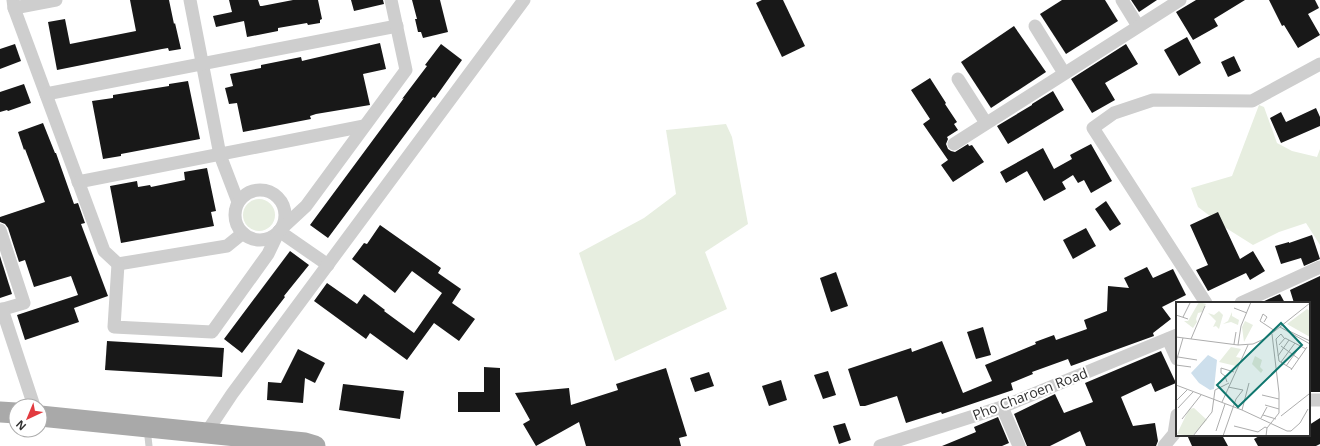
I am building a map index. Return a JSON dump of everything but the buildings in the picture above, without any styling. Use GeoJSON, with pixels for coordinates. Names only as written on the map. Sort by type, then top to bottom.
{"type":"FeatureCollection","features":[{"type":"Feature","properties":{"kind":"main road"},"geometry":{"type":"LineString","coordinates":[[48,418],[148,437],[206,433],[305,443],[315,446]]}},
{"type":"Feature","properties":{"kind":"street"},"geometry":{"type":"LineString","coordinates":[[56,0],[14,4],[104,251],[118,264]]}},
{"type":"Feature","properties":{"kind":"street"},"geometry":{"type":"LineString","coordinates":[[190,0],[220,155],[238,202]]}},
{"type":"Feature","properties":{"kind":"street"},"geometry":{"type":"LineString","coordinates":[[118,264],[114,327],[212,332],[268,254],[279,231],[284,223],[284,207],[274,194],[267,190],[258,189],[250,191],[238,202],[235,210],[235,218],[237,226],[243,233],[251,238],[262,240],[272,237],[279,231],[306,206],[406,70],[391,0]]}},
{"type":"Feature","properties":{"kind":"street"},"geometry":{"type":"LineString","coordinates":[[206,433],[232,394],[524,0]]}},
{"type":"Feature","properties":{"kind":"street"},"geometry":{"type":"LineString","coordinates":[[1122,0],[1138,26]]}},
{"type":"Feature","properties":{"kind":"street"},"geometry":{"type":"LineString","coordinates":[[954,144],[1180,0]]}},
{"type":"Feature","properties":{"kind":"street"},"geometry":{"type":"LineString","coordinates":[[46,94],[396,26]]}},
{"type":"Feature","properties":{"kind":"street"},"geometry":{"type":"LineString","coordinates":[[1035,26],[1064,73]]}},
{"type":"Feature","properties":{"kind":"street"},"geometry":{"type":"LineString","coordinates":[[1205,302],[1093,128],[1114,113],[1153,100],[1252,101],[1320,64]]}},
{"type":"Feature","properties":{"kind":"street"},"geometry":{"type":"LineString","coordinates":[[958,79],[986,123]]}},
{"type":"Feature","properties":{"kind":"street"},"geometry":{"type":"LineString","coordinates":[[78,182],[364,126]]}},
{"type":"Feature","properties":{"kind":"street"},"geometry":{"type":"LineString","coordinates":[[0,230],[24,303],[1,310],[31,398]]}},
{"type":"Feature","properties":{"kind":"street"},"geometry":{"type":"LineString","coordinates":[[279,231],[328,265]]}},
{"type":"Feature","properties":{"kind":"street"},"geometry":{"type":"LineString","coordinates":[[118,264],[228,246],[243,233]]}},
{"type":"Feature","properties":{"kind":"street"},"geometry":{"type":"LineString","coordinates":[[1243,302],[1320,267]]}},
{"type":"Feature","properties":{"kind":"street"},"geometry":{"type":"LineString","coordinates":[[1173,337],[1176,354]]}},
{"type":"Feature","properties":{"kind":"street","name":"Pho Charoen Road"},"geometry":{"type":"LineString","coordinates":[[880,446],[1002,407],[1173,337]]}},
{"type":"Feature","properties":{"kind":"street"},"geometry":{"type":"LineString","coordinates":[[1002,407],[1019,446]]}},
{"type":"Feature","properties":{"kind":"street"},"geometry":{"type":"LineString","coordinates":[[1164,446],[1174,434],[1176,421]]}},
{"type":"Feature","properties":{"kind":"shaded area"},"geometry":{"type":"Polygon","coordinates":[[[1259,105],[1264,107],[1277,143],[1292,151],[1317,157],[1320,149],[1320,245],[1306,223],[1279,232],[1253,245],[1226,228],[1198,207],[1191,188],[1232,176],[1259,105]]]}},
{"type":"Feature","properties":{"kind":"shaded area"},"geometry":{"type":"Polygon","coordinates":[[[726,124],[732,137],[748,224],[705,252],[727,309],[615,361],[579,253],[644,218],[676,194],[666,130],[726,124]]]}},
{"type":"Feature","properties":{"kind":"shaded area"},"geometry":{"type":"Polygon","coordinates":[[[256,199],[262,199],[271,203],[275,215],[271,227],[262,231],[256,231],[247,227],[243,218],[243,212],[247,203],[256,199]]]}}]}
